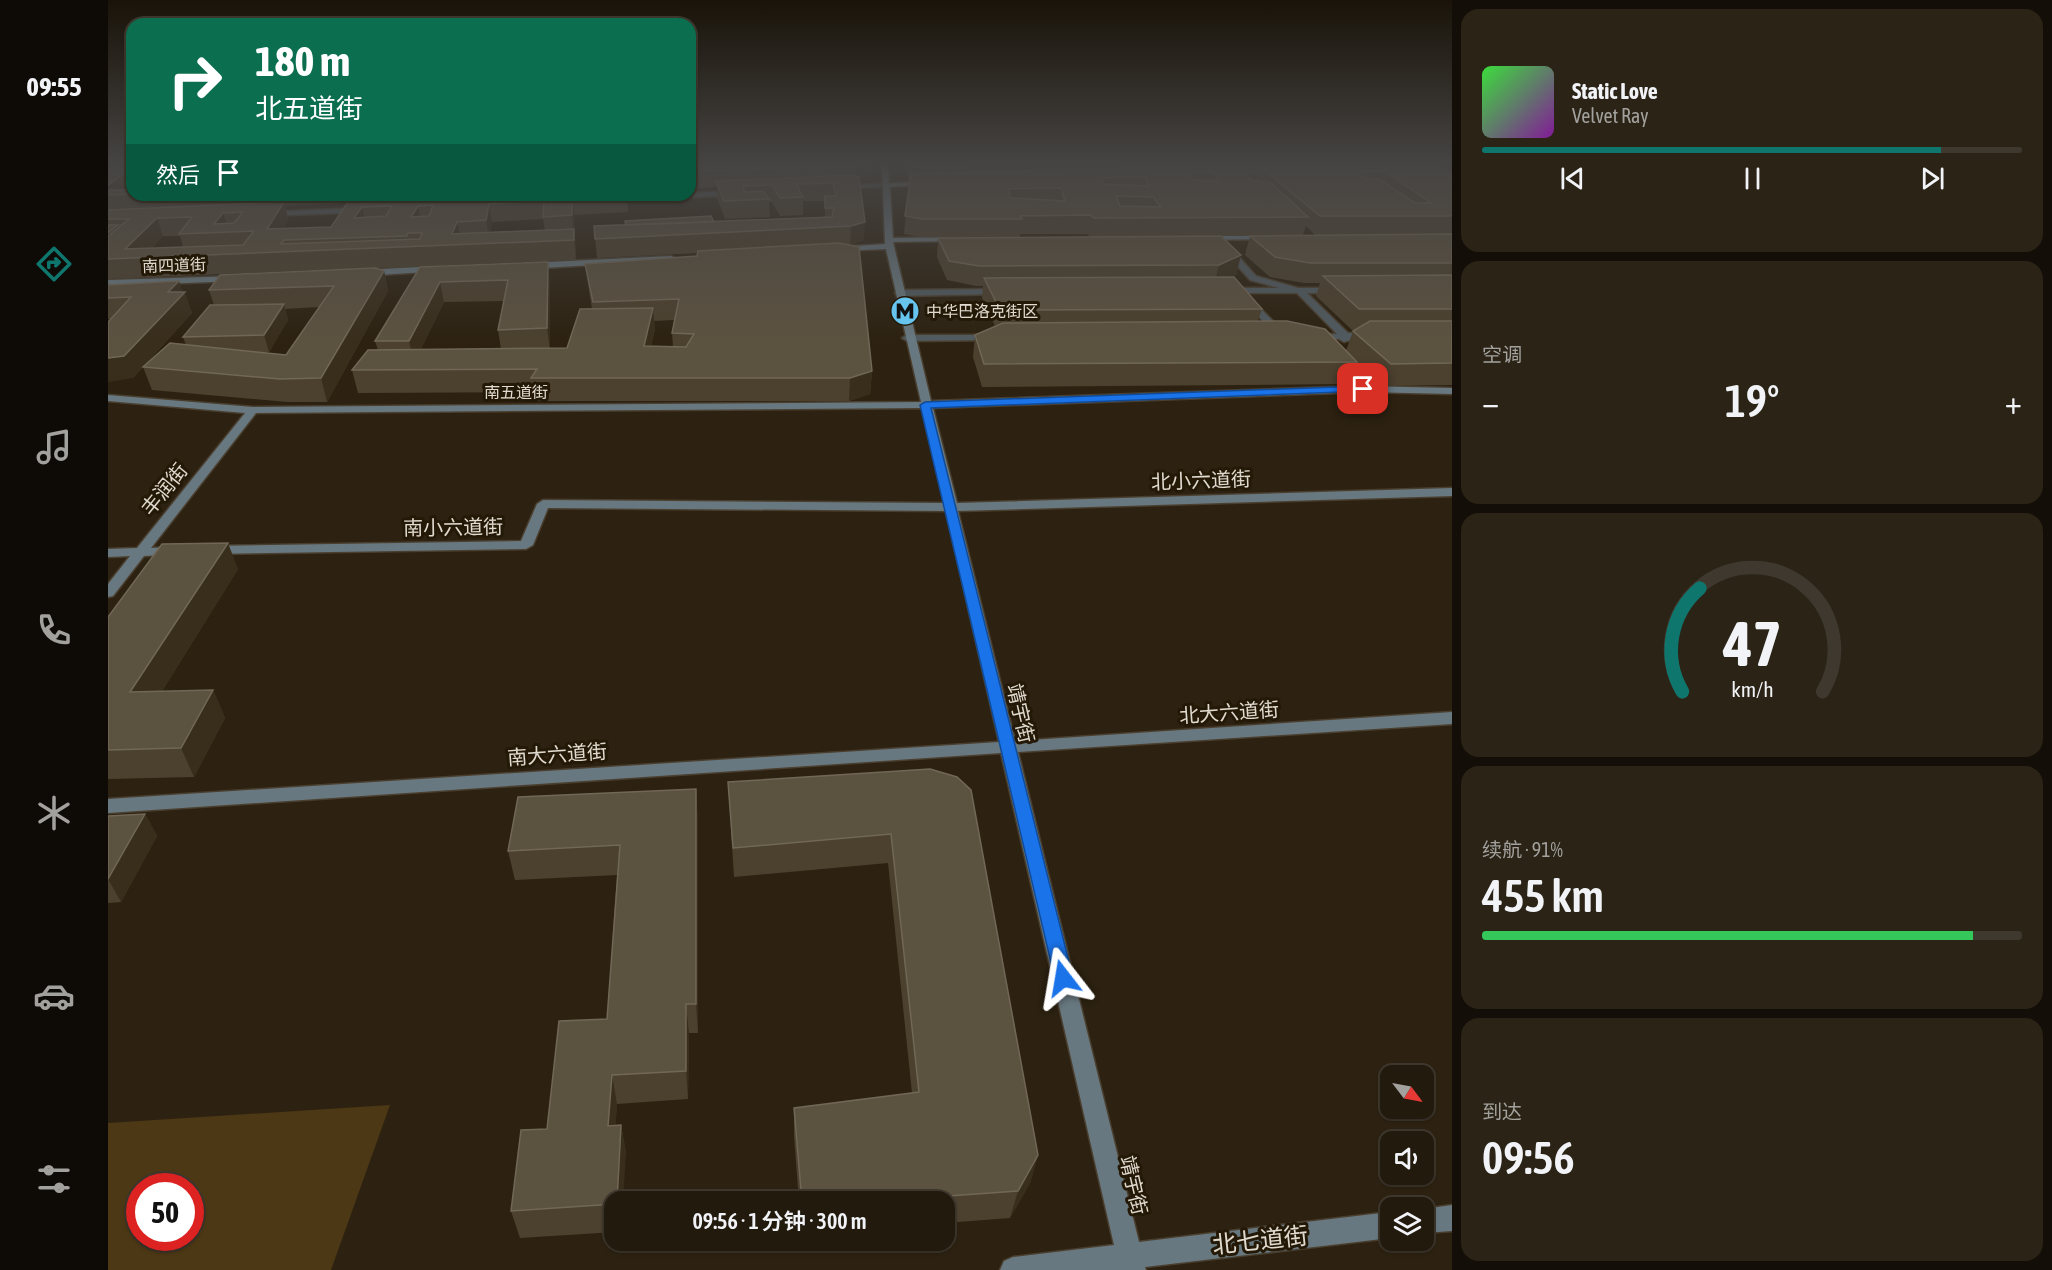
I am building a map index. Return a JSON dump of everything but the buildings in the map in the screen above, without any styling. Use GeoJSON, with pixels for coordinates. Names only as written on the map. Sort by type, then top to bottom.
{"type":"FeatureCollection","features":[{"type":"Feature","properties":{"kind":"street","name":"靖宇街"},"geometry":{"type":"LineString","coordinates":[[888,222],[889,243],[925,405],[1131,1262]]}},
{"type":"Feature","properties":{"kind":"street"},"geometry":{"type":"LineString","coordinates":[[1194,238],[1276,237]]}},
{"type":"Feature","properties":{"kind":"street"},"geometry":{"type":"LineString","coordinates":[[1217,238],[1253,278],[1300,291],[1346,337]]}},
{"type":"Feature","properties":{"kind":"street"},"geometry":{"type":"LineString","coordinates":[[829,249],[972,239]]}},
{"type":"Feature","properties":{"kind":"street"},"geometry":{"type":"LineString","coordinates":[[519,266],[685,258]]}},
{"type":"Feature","properties":{"kind":"street"},"geometry":{"type":"LineString","coordinates":[[355,273],[449,269]]}},
{"type":"Feature","properties":{"kind":"street","name":"南四道街"},"geometry":{"type":"LineString","coordinates":[[108,283],[249,277]]}},
{"type":"Feature","properties":{"kind":"street"},"geometry":{"type":"LineString","coordinates":[[1239,291],[1253,278]]}},
{"type":"Feature","properties":{"kind":"street"},"geometry":{"type":"LineString","coordinates":[[1216,291],[1347,290]]}},
{"type":"Feature","properties":{"kind":"street"},"geometry":{"type":"LineString","coordinates":[[1239,291],[1295,338],[1322,347]]}},
{"type":"Feature","properties":{"kind":"street"},"geometry":{"type":"LineString","coordinates":[[900,293],[1018,292]]}},
{"type":"Feature","properties":{"kind":"street"},"geometry":{"type":"LineString","coordinates":[[1271,337],[1382,336]]}},
{"type":"Feature","properties":{"kind":"street"},"geometry":{"type":"LineString","coordinates":[[1346,337],[1332,350],[1363,389]]}},
{"type":"Feature","properties":{"kind":"street"},"geometry":{"type":"LineString","coordinates":[[910,338],[1008,338]]}},
{"type":"Feature","properties":{"kind":"street","name":"南五道街"},"geometry":{"type":"LineString","coordinates":[[108,398],[253,410],[925,405],[1363,389],[1452,391]]}},
{"type":"Feature","properties":{"kind":"street","name":"丰润街"},"geometry":{"type":"LineString","coordinates":[[108,593],[253,410]]}},
{"type":"Feature","properties":{"kind":"street","name":"北小六道街"},"geometry":{"type":"LineString","coordinates":[[951,507],[1452,492]]}},
{"type":"Feature","properties":{"kind":"street","name":"南小六道街"},"geometry":{"type":"LineString","coordinates":[[108,553],[526,545],[543,504],[951,507]]}},
{"type":"Feature","properties":{"kind":"street","name":"北大六道街"},"geometry":{"type":"LineString","coordinates":[[1008,748],[1452,718]]}},
{"type":"Feature","properties":{"kind":"street","name":"南大六道街"},"geometry":{"type":"LineString","coordinates":[[108,806],[1008,748]]}},
{"type":"Feature","properties":{"kind":"street"},"geometry":{"type":"LineString","coordinates":[[1434,1220],[1452,1218]]}},
{"type":"Feature","properties":{"kind":"street","name":"北七道街"},"geometry":{"type":"LineString","coordinates":[[1013,1270],[1131,1262],[1380,1226]]}},
{"type":"Feature","properties":{"kind":"shaded area"},"geometry":{"type":"Polygon","coordinates":[[[390,1105],[331,1270],[108,1270],[108,1123],[390,1105]]]}},
{"type":"Feature","properties":{"kind":"place","name":"中华巴洛克街区"},"geometry":{"type":"Point","coordinates":[905,311]}},
{"type":"Feature","properties":{"kind":"route"},"geometry":{"type":"LineString","coordinates":[[1063,978],[925,405],[1363,389]]}}]}
